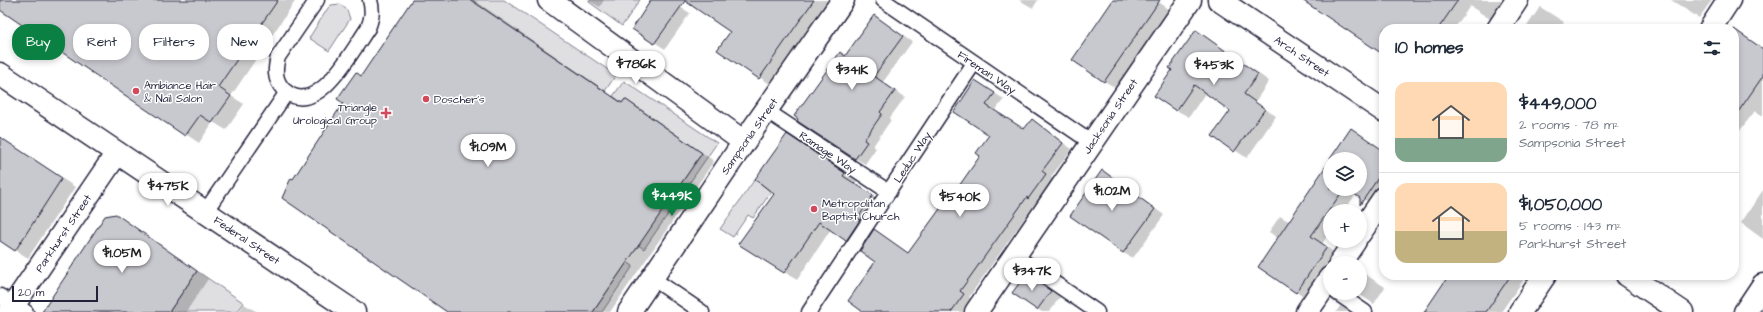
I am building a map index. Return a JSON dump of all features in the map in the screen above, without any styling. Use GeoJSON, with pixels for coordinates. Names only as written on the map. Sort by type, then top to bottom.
{"type":"FeatureCollection","features":[{"type":"Feature","properties":{"kind":"street"},"geometry":{"type":"LineString","coordinates":[[549,0],[744,142]]}},
{"type":"Feature","properties":{"kind":"street","name":"Sampsonia Street"},"geometry":{"type":"LineString","coordinates":[[629,312],[744,142],[843,0]]}},
{"type":"Feature","properties":{"kind":"street","name":"Jacksonia Street"},"geometry":{"type":"LineString","coordinates":[[976,312],[1190,0]]}},
{"type":"Feature","properties":{"kind":"street","name":"Arch Street"},"geometry":{"type":"LineString","coordinates":[[1219,0],[1379,108]]}},
{"type":"Feature","properties":{"kind":"street"},"geometry":{"type":"LineString","coordinates":[[1501,24],[1517,0]]}},
{"type":"Feature","properties":{"kind":"street"},"geometry":{"type":"LineString","coordinates":[[1713,24],[1729,0]]}},
{"type":"Feature","properties":{"kind":"street","name":"Federal Street"},"geometry":{"type":"LineString","coordinates":[[0,74],[354,312]]}},
{"type":"Feature","properties":{"kind":"street","name":"Parkhurst Street"},"geometry":{"type":"LineString","coordinates":[[12,306],[117,153]]}},
{"type":"Feature","properties":{"kind":"street"},"geometry":{"type":"LineString","coordinates":[[1367,223],[1379,205]]}},
{"type":"Feature","properties":{"kind":"street"},"geometry":{"type":"LineString","coordinates":[[1520,312],[1542,280]]}},
{"type":"Feature","properties":{"kind":"street"},"geometry":{"type":"LineString","coordinates":[[1634,280],[1682,312]]}},
{"type":"Feature","properties":{"kind":"street"},"geometry":{"type":"LineString","coordinates":[[1745,312],[1763,285]]}},
{"type":"Feature","properties":{"kind":"street"},"geometry":{"type":"LineString","coordinates":[[1307,312],[1323,294]]}},
{"type":"Feature","properties":{"kind":"lane"},"geometry":{"type":"LineString","coordinates":[[317,0],[278,57],[275,74],[278,82],[288,92],[299,97],[309,97],[328,84],[368,28],[372,14],[370,0]]}},
{"type":"Feature","properties":{"kind":"lane","name":"Fireman Way"},"geometry":{"type":"LineString","coordinates":[[883,0],[1092,143]]}},
{"type":"Feature","properties":{"kind":"lane","name":"Leduc Way"},"geometry":{"type":"LineString","coordinates":[[809,312],[974,63]]}},
{"type":"Feature","properties":{"kind":"lane"},"geometry":{"type":"LineString","coordinates":[[205,212],[288,92]]}},
{"type":"Feature","properties":{"kind":"lane","name":"Ramage Way"},"geometry":{"type":"LineString","coordinates":[[767,111],[889,192]]}},
{"type":"Feature","properties":{"kind":"lane"},"geometry":{"type":"LineString","coordinates":[[1015,256],[1097,312]]}},
{"type":"Feature","properties":{"kind":"lane"},"geometry":{"type":"LineString","coordinates":[[652,278],[702,312]]}},
{"type":"Feature","properties":{"kind":"lane"},"geometry":{"type":"LineString","coordinates":[[1348,300],[1364,312]]}},
{"type":"Feature","properties":{"kind":"shaded area"},"geometry":{"type":"Polygon","coordinates":[[[471,0],[504,0],[616,75],[605,91],[471,0]]]}},
{"type":"Feature","properties":{"kind":"shaded area"},"geometry":{"type":"Polygon","coordinates":[[[591,0],[640,0],[622,26],[589,2],[591,0]]]}},
{"type":"Feature","properties":{"kind":"shaded area"},"geometry":{"type":"Polygon","coordinates":[[[340,4],[347,10],[350,19],[329,51],[309,38],[328,8],[331,5],[340,4]]]}},
{"type":"Feature","properties":{"kind":"shaded area"},"geometry":{"type":"Polygon","coordinates":[[[624,81],[717,143],[644,249],[638,245],[702,153],[625,99],[622,103],[613,96],[624,81]]]}},
{"type":"Feature","properties":{"kind":"shaded area"},"geometry":{"type":"Polygon","coordinates":[[[755,179],[771,192],[753,218],[748,215],[733,237],[720,229],[755,179]]]}},
{"type":"Feature","properties":{"kind":"shaded area"},"geometry":{"type":"Polygon","coordinates":[[[627,262],[633,266],[602,312],[593,312],[627,262]]]}},
{"type":"Feature","properties":{"kind":"shaded area"},"geometry":{"type":"Polygon","coordinates":[[[197,271],[244,303],[237,312],[169,312],[197,271]]]}},
{"type":"Feature","properties":{"kind":"building"},"geometry":{"type":"Polygon","coordinates":[[[0,0],[278,0],[261,24],[217,24],[217,60],[237,60],[218,87],[231,96],[212,123],[200,115],[185,136],[73,60],[131,60],[131,24],[73,24],[73,60],[65,54],[65,24],[21,24],[0,10],[0,0]]]}},
{"type":"Feature","properties":{"kind":"building"},"geometry":{"type":"Polygon","coordinates":[[[412,0],[471,0],[622,103],[625,99],[702,153],[593,312],[447,312],[282,198],[291,178],[293,179],[343,103],[337,99],[356,72],[361,76],[412,0]]]}},
{"type":"Feature","properties":{"kind":"building"},"geometry":{"type":"Polygon","coordinates":[[[651,0],[814,0],[759,79],[717,50],[730,32],[685,1],[654,44],[632,29],[651,0]]]}},
{"type":"Feature","properties":{"kind":"building"},"geometry":{"type":"Polygon","coordinates":[[[1113,0],[1160,0],[1104,82],[1072,60],[1113,0]]]}},
{"type":"Feature","properties":{"kind":"building"},"geometry":{"type":"Polygon","coordinates":[[[1302,0],[1458,0],[1441,24],[1379,24],[1379,52],[1302,0]]]}},
{"type":"Feature","properties":{"kind":"building"},"geometry":{"type":"Polygon","coordinates":[[[874,15],[903,36],[874,76],[895,91],[880,112],[882,114],[864,140],[867,142],[855,159],[797,121],[798,119],[794,116],[840,52],[845,56],[874,15]]]}},
{"type":"Feature","properties":{"kind":"building"},"geometry":{"type":"Polygon","coordinates":[[[1196,30],[1258,74],[1244,94],[1265,109],[1234,152],[1212,136],[1230,111],[1194,85],[1176,111],[1154,96],[1172,70],[1169,68],[1196,30]]]}},
{"type":"Feature","properties":{"kind":"building"},"geometry":{"type":"Polygon","coordinates":[[[1739,32],[1763,49],[1763,76],[1739,111],[1739,32]]]}},
{"type":"Feature","properties":{"kind":"building"},"geometry":{"type":"Polygon","coordinates":[[[975,80],[995,93],[986,105],[1024,129],[1032,119],[1063,143],[1042,171],[1046,174],[1028,199],[1027,197],[960,291],[964,294],[951,312],[863,312],[848,301],[875,262],[860,251],[874,229],[908,253],[950,195],[952,196],[980,156],[976,153],[989,135],[954,112],[975,80]]]}},
{"type":"Feature","properties":{"kind":"building"},"geometry":{"type":"Polygon","coordinates":[[[1351,128],[1379,148],[1379,176],[1367,194],[1367,152],[1335,152],[1351,128]]]}},
{"type":"Feature","properties":{"kind":"building","name":"Metropolitan Baptist Church"},"geometry":{"type":"Polygon","coordinates":[[[787,134],[845,173],[843,176],[873,195],[858,218],[860,220],[846,241],[819,222],[784,273],[738,244],[774,194],[755,179],[787,134]]]}},
{"type":"Feature","properties":{"kind":"building"},"geometry":{"type":"Polygon","coordinates":[[[0,137],[62,178],[15,251],[0,241],[0,137]]]}},
{"type":"Feature","properties":{"kind":"building"},"geometry":{"type":"Polygon","coordinates":[[[1102,170],[1155,209],[1123,253],[1070,216],[1102,170]]]}},
{"type":"Feature","properties":{"kind":"building"},"geometry":{"type":"Polygon","coordinates":[[[1323,170],[1323,196],[1339,196],[1333,204],[1323,204],[1323,219],[1311,236],[1323,244],[1323,248],[1326,248],[1296,293],[1258,267],[1323,170]]]}},
{"type":"Feature","properties":{"kind":"building"},"geometry":{"type":"Polygon","coordinates":[[[1357,196],[1366,196],[1361,204],[1360,198],[1357,196]]]}},
{"type":"Feature","properties":{"kind":"building"},"geometry":{"type":"Polygon","coordinates":[[[116,214],[197,271],[169,312],[42,312],[105,216],[116,214]]]}},
{"type":"Feature","properties":{"kind":"building"},"geometry":{"type":"Polygon","coordinates":[[[1026,274],[1051,291],[1037,310],[1012,293],[1026,274]]]}},
{"type":"Feature","properties":{"kind":"building"},"geometry":{"type":"Polygon","coordinates":[[[1446,280],[1508,280],[1486,312],[1424,312],[1446,280]]]}},
{"type":"Feature","properties":{"kind":"place","name":"Ambiance Hair & Nail Salon"},"geometry":{"type":"Point","coordinates":[136,91]}},
{"type":"Feature","properties":{"kind":"place","name":"Doscher's"},"geometry":{"type":"Point","coordinates":[426,99]}},
{"type":"Feature","properties":{"kind":"place","name":"Triangle Urological Group"},"geometry":{"type":"Point","coordinates":[386,113]}},
{"type":"Feature","properties":{"kind":"place","name":"Metropolitan Baptist Church"},"geometry":{"type":"Point","coordinates":[814,209]}}]}
